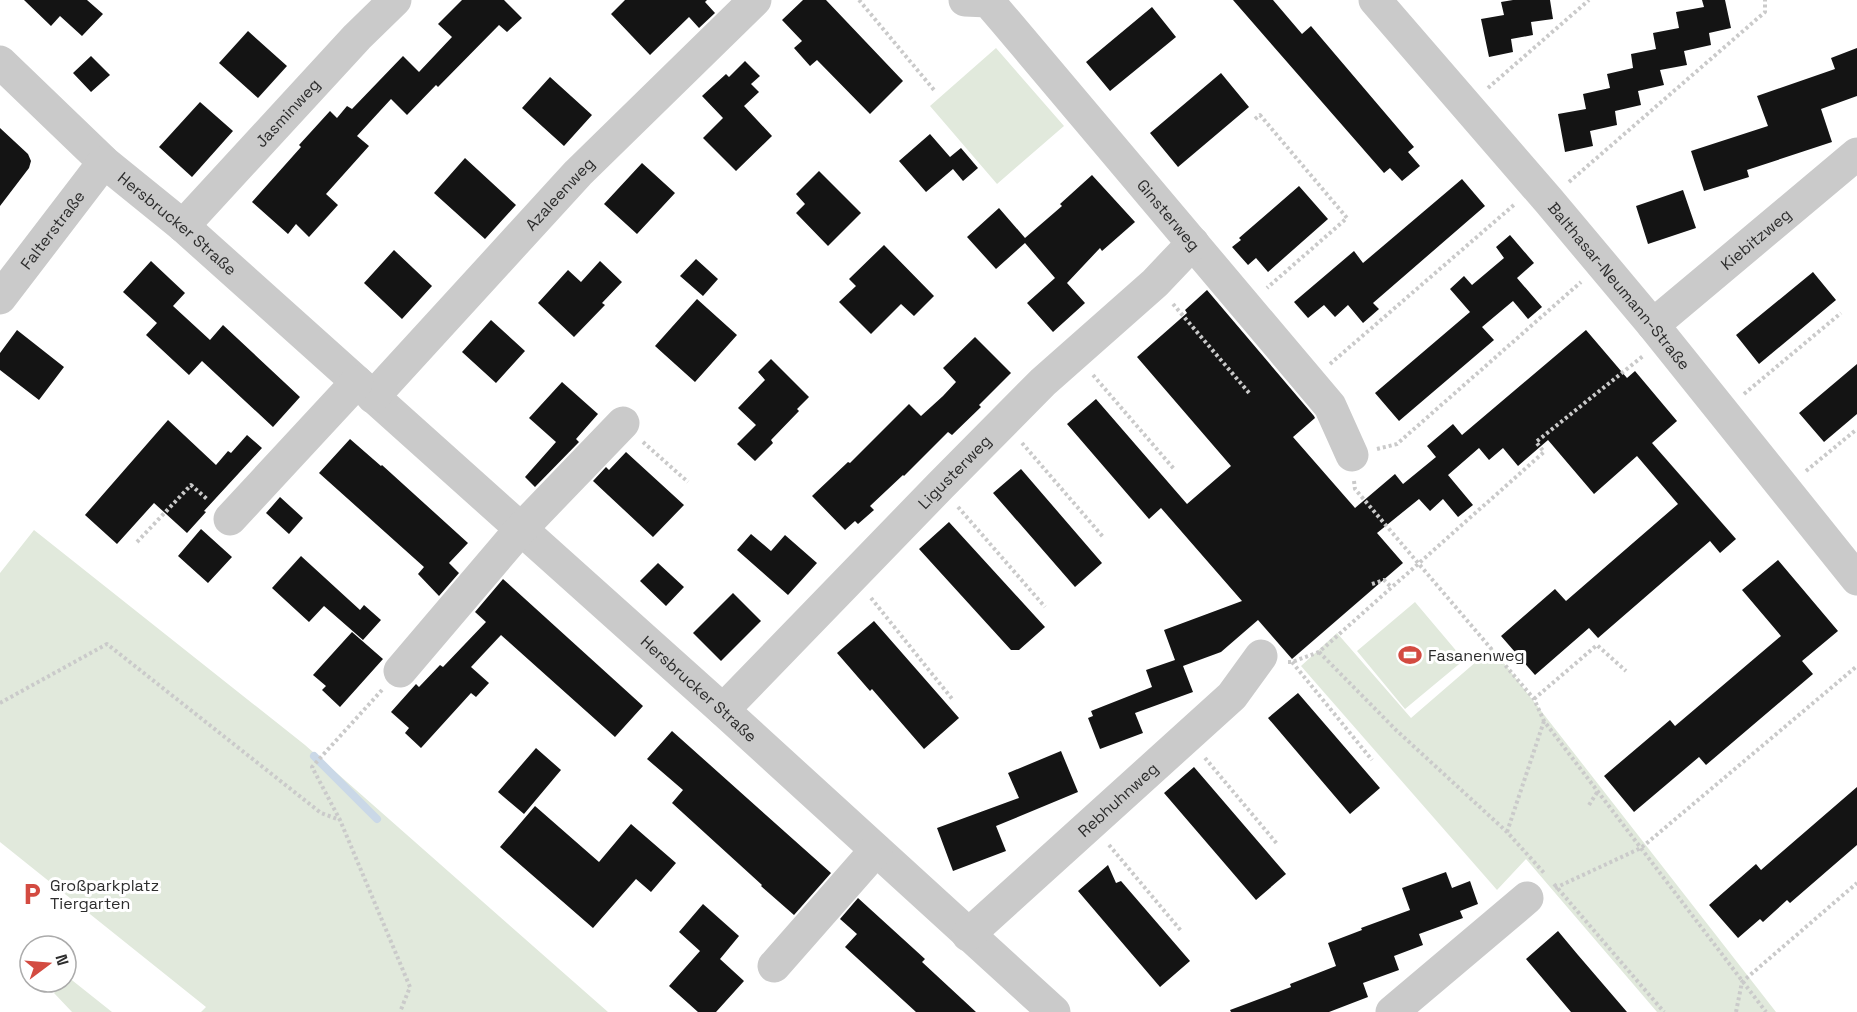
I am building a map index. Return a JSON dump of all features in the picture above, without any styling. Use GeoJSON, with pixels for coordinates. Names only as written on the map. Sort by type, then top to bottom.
{"type":"FeatureCollection","features":[{"type":"Feature","properties":{"kind":"street","name":"Jasminweg"},"geometry":{"type":"LineString","coordinates":[[183,226],[357,37],[395,0]]}},
{"type":"Feature","properties":{"kind":"street","name":"Azaleenweg"},"geometry":{"type":"LineString","coordinates":[[365,389],[578,173],[755,0]]}},
{"type":"Feature","properties":{"kind":"street","name":"Ginsterweg"},"geometry":{"type":"LineString","coordinates":[[981,0],[1193,243],[1330,406],[1352,455]]}},
{"type":"Feature","properties":{"kind":"street","name":"Balthasar-Neumann-Straße"},"geometry":{"type":"LineString","coordinates":[[1375,0],[1602,264],[1857,579]]}},
{"type":"Feature","properties":{"kind":"street","name":"Hersbrucker Straße"},"geometry":{"type":"LineString","coordinates":[[0,62],[104,162],[183,226],[723,710],[1048,1010]]}},
{"type":"Feature","properties":{"kind":"street","name":"Kiebitzweg"},"geometry":{"type":"LineString","coordinates":[[1658,332],[1857,154]]}},
{"type":"Feature","properties":{"kind":"street","name":"Falterstraße"},"geometry":{"type":"LineString","coordinates":[[0,298],[104,162]]}},
{"type":"Feature","properties":{"kind":"street","name":"Ligusterweg"},"geometry":{"type":"LineString","coordinates":[[723,710],[1043,382],[1155,283],[1193,243]]}},
{"type":"Feature","properties":{"kind":"street"},"geometry":{"type":"LineString","coordinates":[[230,519],[365,389]]}},
{"type":"Feature","properties":{"kind":"street"},"geometry":{"type":"LineString","coordinates":[[400,671],[520,530],[623,423]]}},
{"type":"Feature","properties":{"kind":"street","name":"Rebhuhnweg"},"geometry":{"type":"LineString","coordinates":[[968,935],[1232,696],[1276,659]]}},
{"type":"Feature","properties":{"kind":"street"},"geometry":{"type":"LineString","coordinates":[[774,966],[876,850]]}},
{"type":"Feature","properties":{"kind":"street"},"geometry":{"type":"LineString","coordinates":[[1392,1012],[1542,892]]}},
{"type":"Feature","properties":{"kind":"path"},"geometry":{"type":"LineString","coordinates":[[859,0],[934,90]]}},
{"type":"Feature","properties":{"kind":"path"},"geometry":{"type":"LineString","coordinates":[[1467,106],[1589,0]]}},
{"type":"Feature","properties":{"kind":"path"},"geometry":{"type":"LineString","coordinates":[[1574,177],[1765,12],[1765,0]]}},
{"type":"Feature","properties":{"kind":"path"},"geometry":{"type":"LineString","coordinates":[[1246,306],[1347,218],[1260,114],[1255,119]]}},
{"type":"Feature","properties":{"kind":"path"},"geometry":{"type":"LineString","coordinates":[[1311,383],[1537,186]]}},
{"type":"Feature","properties":{"kind":"path"},"geometry":{"type":"LineString","coordinates":[[1602,264],[1397,444],[1352,455],[1355,489],[1534,699],[1544,721],[1766,1012]]}},
{"type":"Feature","properties":{"kind":"path"},"geometry":{"type":"LineString","coordinates":[[1155,283],[1250,394]]}},
{"type":"Feature","properties":{"kind":"path"},"geometry":{"type":"LineString","coordinates":[[1722,412],[1841,314]]}},
{"type":"Feature","properties":{"kind":"path"},"geometry":{"type":"LineString","coordinates":[[1276,659],[1318,652],[1544,452],[1536,442],[1658,332]]}},
{"type":"Feature","properties":{"kind":"path"},"geometry":{"type":"LineString","coordinates":[[1075,354],[1174,469]]}},
{"type":"Feature","properties":{"kind":"path"},"geometry":{"type":"LineString","coordinates":[[1004,422],[1104,538]]}},
{"type":"Feature","properties":{"kind":"path"},"geometry":{"type":"LineString","coordinates":[[623,423],[688,482]]}},
{"type":"Feature","properties":{"kind":"path"},"geometry":{"type":"LineString","coordinates":[[1784,489],[1857,429]]}},
{"type":"Feature","properties":{"kind":"path"},"geometry":{"type":"LineString","coordinates":[[137,542],[191,485],[230,519]]}},
{"type":"Feature","properties":{"kind":"path"},"geometry":{"type":"LineString","coordinates":[[940,486],[1045,607]]}},
{"type":"Feature","properties":{"kind":"path"},"geometry":{"type":"LineString","coordinates":[[853,577],[953,700]]}},
{"type":"Feature","properties":{"kind":"path"},"geometry":{"type":"LineString","coordinates":[[1372,584],[1384,580],[1391,587]]}},
{"type":"Feature","properties":{"kind":"path"},"geometry":{"type":"LineString","coordinates":[[0,703],[107,645],[321,813],[339,820]]}},
{"type":"Feature","properties":{"kind":"path"},"geometry":{"type":"LineString","coordinates":[[1534,699],[1597,645],[1626,671]]}},
{"type":"Feature","properties":{"kind":"path"},"geometry":{"type":"LineString","coordinates":[[1318,652],[1396,730],[1507,832],[1542,892],[1664,1012]]}},
{"type":"Feature","properties":{"kind":"path"},"geometry":{"type":"LineString","coordinates":[[1276,659],[1372,760]]}},
{"type":"Feature","properties":{"kind":"path"},"geometry":{"type":"LineString","coordinates":[[1542,892],[1641,848],[1857,666]]}},
{"type":"Feature","properties":{"kind":"path"},"geometry":{"type":"LineString","coordinates":[[400,671],[312,767],[339,820],[410,987],[400,1012]]}},
{"type":"Feature","properties":{"kind":"path"},"geometry":{"type":"LineString","coordinates":[[1507,832],[1544,721]]}},
{"type":"Feature","properties":{"kind":"path"},"geometry":{"type":"LineString","coordinates":[[1187,737],[1278,844]]}},
{"type":"Feature","properties":{"kind":"path"},"geometry":{"type":"LineString","coordinates":[[1589,805],[1598,791]]}},
{"type":"Feature","properties":{"kind":"path"},"geometry":{"type":"LineString","coordinates":[[1091,823],[1182,932]]}},
{"type":"Feature","properties":{"kind":"path"},"geometry":{"type":"LineString","coordinates":[[1736,1012],[1742,982],[1857,883]]}},
{"type":"Feature","properties":{"kind":"shaded area"},"geometry":{"type":"Polygon","coordinates":[[[996,48],[1064,126],[997,184],[930,106],[996,48]]]}},
{"type":"Feature","properties":{"kind":"shaded area"},"geometry":{"type":"Polygon","coordinates":[[[34,530],[305,745],[608,1012],[201,1012],[206,1007],[0,842],[0,573],[34,530]]]}},
{"type":"Feature","properties":{"kind":"shaded area","name":"Fasanenweg"},"geometry":{"type":"Polygon","coordinates":[[[1415,602],[1464,660],[1405,709],[1357,651],[1415,602]]]}},
{"type":"Feature","properties":{"kind":"shaded area"},"geometry":{"type":"Polygon","coordinates":[[[1337,633],[1411,718],[1492,648],[1776,1012],[1657,1012],[1526,859],[1497,890],[1301,666],[1337,633]]]}},
{"type":"Feature","properties":{"kind":"shaded area"},"geometry":{"type":"Polygon","coordinates":[[[78,985],[112,1012],[72,1012],[55,994],[78,994],[78,985]]]}},
{"type":"Feature","properties":{"kind":"building"},"geometry":{"type":"Polygon","coordinates":[[[24,0],[87,0],[103,14],[82,36],[60,16],[51,26],[24,0]]]}},
{"type":"Feature","properties":{"kind":"building"},"geometry":{"type":"Polygon","coordinates":[[[462,0],[504,0],[522,18],[507,32],[499,25],[407,115],[391,99],[357,136],[369,146],[326,194],[338,205],[309,237],[296,224],[288,234],[252,202],[330,111],[337,118],[347,106],[352,109],[403,56],[419,72],[452,37],[438,24],[462,0]]]}},
{"type":"Feature","properties":{"kind":"building"},"geometry":{"type":"Polygon","coordinates":[[[625,0],[707,0],[705,2],[715,13],[699,28],[689,17],[650,55],[611,14],[625,0]]]}},
{"type":"Feature","properties":{"kind":"building"},"geometry":{"type":"Polygon","coordinates":[[[803,0],[826,0],[903,81],[870,114],[817,60],[810,66],[794,48],[802,41],[782,20],[803,0]]]}},
{"type":"Feature","properties":{"kind":"building"},"geometry":{"type":"Polygon","coordinates":[[[1233,0],[1273,0],[1302,34],[1311,26],[1414,147],[1408,152],[1420,166],[1402,181],[1390,168],[1384,173],[1233,0]]]}},
{"type":"Feature","properties":{"kind":"building"},"geometry":{"type":"Polygon","coordinates":[[[1550,0],[1553,19],[1531,22],[1533,35],[1511,39],[1513,52],[1489,57],[1481,19],[1504,15],[1501,2],[1550,0]]]}},
{"type":"Feature","properties":{"kind":"building"},"geometry":{"type":"Polygon","coordinates":[[[1702,0],[1725,0],[1731,28],[1709,33],[1711,45],[1684,51],[1687,65],[1660,70],[1664,85],[1638,91],[1641,105],[1615,111],[1617,125],[1590,131],[1593,146],[1565,152],[1558,114],[1586,109],[1583,94],[1610,88],[1607,74],[1633,68],[1631,54],[1656,49],[1653,33],[1679,28],[1676,12],[1704,7],[1702,0]]]}},
{"type":"Feature","properties":{"kind":"building"},"geometry":{"type":"Polygon","coordinates":[[[1152,7],[1176,37],[1110,91],[1086,62],[1152,7]]]}},
{"type":"Feature","properties":{"kind":"building"},"geometry":{"type":"Polygon","coordinates":[[[248,31],[287,66],[258,98],[219,63],[248,31]]]}},
{"type":"Feature","properties":{"kind":"building"},"geometry":{"type":"Polygon","coordinates":[[[1857,48],[1857,96],[1821,109],[1832,142],[1747,170],[1749,177],[1704,191],[1691,151],[1768,126],[1757,96],[1835,69],[1831,58],[1857,48]]]}},
{"type":"Feature","properties":{"kind":"building"},"geometry":{"type":"Polygon","coordinates":[[[91,56],[110,75],[91,92],[73,73],[91,56]]]}},
{"type":"Feature","properties":{"kind":"building"},"geometry":{"type":"Polygon","coordinates":[[[745,61],[760,76],[751,84],[759,92],[744,106],[772,136],[736,171],[703,138],[723,118],[702,96],[726,74],[729,77],[745,61]]]}},
{"type":"Feature","properties":{"kind":"building"},"geometry":{"type":"Polygon","coordinates":[[[1221,73],[1249,107],[1178,167],[1150,133],[1221,73]]]}},
{"type":"Feature","properties":{"kind":"building"},"geometry":{"type":"Polygon","coordinates":[[[550,77],[592,115],[564,146],[522,108],[550,77]]]}},
{"type":"Feature","properties":{"kind":"building"},"geometry":{"type":"Polygon","coordinates":[[[200,102],[233,131],[192,177],[159,147],[200,102]]]}},
{"type":"Feature","properties":{"kind":"building"},"geometry":{"type":"Polygon","coordinates":[[[0,128],[28,154],[31,161],[29,168],[0,206],[0,128]]]}},
{"type":"Feature","properties":{"kind":"building"},"geometry":{"type":"Polygon","coordinates":[[[930,134],[950,157],[961,148],[978,168],[963,181],[953,169],[926,192],[899,161],[930,134]]]}},
{"type":"Feature","properties":{"kind":"building"},"geometry":{"type":"Polygon","coordinates":[[[465,158],[516,205],[485,239],[434,193],[465,158]]]}},
{"type":"Feature","properties":{"kind":"building"},"geometry":{"type":"Polygon","coordinates":[[[642,163],[675,193],[637,234],[604,204],[642,163]]]}},
{"type":"Feature","properties":{"kind":"building"},"geometry":{"type":"Polygon","coordinates":[[[819,171],[861,213],[828,246],[796,213],[805,204],[796,194],[819,171]]]}},
{"type":"Feature","properties":{"kind":"building"},"geometry":{"type":"Polygon","coordinates":[[[1092,175],[1135,222],[1102,251],[1100,248],[1067,283],[1085,303],[1053,332],[1027,303],[1055,278],[1025,243],[996,269],[967,237],[999,208],[1025,238],[1062,206],[1060,204],[1092,175]]]}},
{"type":"Feature","properties":{"kind":"building"},"geometry":{"type":"Polygon","coordinates":[[[1462,179],[1485,206],[1373,303],[1379,309],[1363,323],[1348,305],[1335,317],[1324,305],[1308,318],[1294,302],[1354,251],[1363,263],[1462,179]]]}},
{"type":"Feature","properties":{"kind":"building"},"geometry":{"type":"Polygon","coordinates":[[[1299,186],[1328,219],[1268,272],[1256,258],[1248,265],[1232,247],[1241,240],[1239,238],[1299,186]]]}},
{"type":"Feature","properties":{"kind":"building"},"geometry":{"type":"Polygon","coordinates":[[[1683,190],[1696,228],[1648,244],[1636,206],[1683,190]]]}},
{"type":"Feature","properties":{"kind":"building"},"geometry":{"type":"Polygon","coordinates":[[[1510,235],[1534,263],[1517,278],[1542,307],[1528,319],[1513,301],[1482,327],[1494,340],[1399,421],[1375,393],[1470,312],[1450,289],[1464,276],[1472,285],[1504,258],[1496,247],[1510,235]]]}},
{"type":"Feature","properties":{"kind":"building"},"geometry":{"type":"Polygon","coordinates":[[[884,245],[934,296],[914,316],[901,304],[871,334],[839,302],[856,286],[849,279],[884,245]]]}},
{"type":"Feature","properties":{"kind":"building"},"geometry":{"type":"Polygon","coordinates":[[[394,250],[432,286],[402,319],[364,283],[394,250]]]}},
{"type":"Feature","properties":{"kind":"building"},"geometry":{"type":"Polygon","coordinates":[[[696,259],[718,279],[703,296],[680,276],[696,259]]]}},
{"type":"Feature","properties":{"kind":"building"},"geometry":{"type":"Polygon","coordinates":[[[151,261],[185,293],[173,306],[210,340],[223,325],[300,397],[273,427],[202,361],[189,375],[146,335],[157,323],[123,292],[151,261]]]}},
{"type":"Feature","properties":{"kind":"building"},"geometry":{"type":"Polygon","coordinates":[[[600,261],[622,282],[602,303],[605,305],[574,337],[538,303],[568,270],[581,282],[600,261]]]}},
{"type":"Feature","properties":{"kind":"building"},"geometry":{"type":"Polygon","coordinates":[[[1813,272],[1836,300],[1759,364],[1736,335],[1813,272]]]}},
{"type":"Feature","properties":{"kind":"building"},"geometry":{"type":"Polygon","coordinates":[[[1207,290],[1314,416],[1315,418],[1293,437],[1355,508],[1395,474],[1403,484],[1436,457],[1427,446],[1453,424],[1462,435],[1586,330],[1627,378],[1635,371],[1677,421],[1652,443],[1736,539],[1720,553],[1710,541],[1598,638],[1589,628],[1535,675],[1501,636],[1555,589],[1566,601],[1678,504],[1637,456],[1594,494],[1548,440],[1518,466],[1503,448],[1489,460],[1479,448],[1448,475],[1473,505],[1458,517],[1443,499],[1430,511],[1419,499],[1377,533],[1403,563],[1292,659],[1258,620],[1221,652],[1183,666],[1193,692],[1135,713],[1143,733],[1100,749],[1088,718],[1093,716],[1091,711],[1152,687],[1146,670],[1175,660],[1164,630],[1242,601],[1161,508],[1149,519],[1067,424],[1096,399],[1187,504],[1231,466],[1137,357],[1187,313],[1185,310],[1207,290]]]}},
{"type":"Feature","properties":{"kind":"building"},"geometry":{"type":"Polygon","coordinates":[[[697,299],[737,335],[695,382],[655,346],[697,299]]]}},
{"type":"Feature","properties":{"kind":"building"},"geometry":{"type":"Polygon","coordinates":[[[491,320],[525,351],[496,383],[462,352],[491,320]]]}},
{"type":"Feature","properties":{"kind":"building"},"geometry":{"type":"Polygon","coordinates":[[[17,330],[64,367],[39,400],[0,370],[0,353],[17,330]]]}},
{"type":"Feature","properties":{"kind":"building"},"geometry":{"type":"Polygon","coordinates":[[[975,337],[1011,373],[952,435],[948,432],[870,506],[874,510],[858,524],[855,521],[845,530],[812,496],[848,462],[850,463],[909,404],[921,416],[943,396],[956,382],[943,368],[975,337]]]}},
{"type":"Feature","properties":{"kind":"building"},"geometry":{"type":"Polygon","coordinates":[[[771,359],[809,397],[771,440],[773,443],[755,461],[737,444],[756,425],[738,408],[765,380],[758,372],[771,359]]]}},
{"type":"Feature","properties":{"kind":"building"},"geometry":{"type":"Polygon","coordinates":[[[1857,364],[1857,414],[1824,442],[1799,413],[1857,364]]]}},
{"type":"Feature","properties":{"kind":"building"},"geometry":{"type":"Polygon","coordinates":[[[562,382],[598,414],[576,439],[579,442],[535,487],[525,477],[556,442],[529,418],[562,382]]]}},
{"type":"Feature","properties":{"kind":"building"},"geometry":{"type":"Polygon","coordinates":[[[168,420],[216,465],[228,451],[231,453],[247,435],[262,448],[204,511],[206,512],[187,533],[154,503],[117,544],[85,515],[168,420]]]}},
{"type":"Feature","properties":{"kind":"building"},"geometry":{"type":"Polygon","coordinates":[[[350,439],[468,543],[449,563],[459,573],[439,596],[418,574],[424,567],[319,473],[350,439]]]}},
{"type":"Feature","properties":{"kind":"building"},"geometry":{"type":"Polygon","coordinates":[[[626,452],[684,505],[653,537],[593,481],[606,467],[609,470],[626,452]]]}},
{"type":"Feature","properties":{"kind":"building"},"geometry":{"type":"Polygon","coordinates":[[[1021,469],[1102,563],[1075,587],[993,493],[1021,469]]]}},
{"type":"Feature","properties":{"kind":"building"},"geometry":{"type":"Polygon","coordinates":[[[280,497],[303,518],[289,534],[266,513],[280,497]]]}},
{"type":"Feature","properties":{"kind":"building"},"geometry":{"type":"Polygon","coordinates":[[[949,522],[1045,627],[1019,650],[1011,650],[919,549],[949,522]]]}},
{"type":"Feature","properties":{"kind":"building"},"geometry":{"type":"Polygon","coordinates":[[[201,529],[232,557],[208,583],[178,556],[201,529]]]}},
{"type":"Feature","properties":{"kind":"building"},"geometry":{"type":"Polygon","coordinates":[[[751,534],[771,551],[785,535],[817,563],[788,595],[737,550],[751,534]]]}},
{"type":"Feature","properties":{"kind":"building"},"geometry":{"type":"Polygon","coordinates":[[[301,556],[360,610],[364,605],[381,620],[363,640],[324,606],[309,622],[272,588],[301,556]]]}},
{"type":"Feature","properties":{"kind":"building"},"geometry":{"type":"Polygon","coordinates":[[[1778,560],[1838,631],[1802,661],[1813,674],[1706,765],[1699,757],[1634,812],[1604,776],[1670,720],[1675,726],[1781,636],[1742,590],[1778,560]]]}},
{"type":"Feature","properties":{"kind":"building"},"geometry":{"type":"Polygon","coordinates":[[[658,563],[684,587],[666,606],[640,581],[658,563]]]}},
{"type":"Feature","properties":{"kind":"building"},"geometry":{"type":"Polygon","coordinates":[[[503,579],[643,706],[615,737],[501,635],[471,667],[489,683],[476,697],[471,693],[421,748],[405,733],[409,728],[391,712],[416,684],[419,687],[440,665],[443,667],[486,622],[475,612],[503,579]]]}},
{"type":"Feature","properties":{"kind":"building"},"geometry":{"type":"Polygon","coordinates":[[[733,593],[761,621],[721,661],[693,633],[733,593]]]}},
{"type":"Feature","properties":{"kind":"building"},"geometry":{"type":"Polygon","coordinates":[[[874,621],[959,718],[924,749],[837,653],[874,621]]]}},
{"type":"Feature","properties":{"kind":"building"},"geometry":{"type":"Polygon","coordinates":[[[352,632],[383,659],[340,707],[322,690],[326,686],[313,675],[352,632]]]}},
{"type":"Feature","properties":{"kind":"building"},"geometry":{"type":"Polygon","coordinates":[[[1298,693],[1380,788],[1350,814],[1268,718],[1298,693]]]}},
{"type":"Feature","properties":{"kind":"building"},"geometry":{"type":"Polygon","coordinates":[[[672,731],[831,873],[794,915],[672,803],[683,790],[647,759],[672,731]]]}},
{"type":"Feature","properties":{"kind":"building"},"geometry":{"type":"Polygon","coordinates":[[[536,748],[561,770],[524,814],[498,792],[536,748]]]}},
{"type":"Feature","properties":{"kind":"building"},"geometry":{"type":"Polygon","coordinates":[[[1061,751],[1078,792],[996,826],[1006,851],[953,871],[937,828],[1019,798],[1008,773],[1061,751]]]}},
{"type":"Feature","properties":{"kind":"building"},"geometry":{"type":"Polygon","coordinates":[[[1194,767],[1286,874],[1256,900],[1164,793],[1194,767]]]}},
{"type":"Feature","properties":{"kind":"building"},"geometry":{"type":"Polygon","coordinates":[[[1857,787],[1857,845],[1790,903],[1787,900],[1763,922],[1760,919],[1738,938],[1709,905],[1756,864],[1761,870],[1857,787]]]}},
{"type":"Feature","properties":{"kind":"building"},"geometry":{"type":"Polygon","coordinates":[[[535,806],[599,862],[631,824],[676,863],[651,892],[636,879],[593,928],[500,847],[535,806]]]}},
{"type":"Feature","properties":{"kind":"building"},"geometry":{"type":"Polygon","coordinates":[[[1108,865],[1116,883],[1121,881],[1190,961],[1160,987],[1078,891],[1108,865]]]}},
{"type":"Feature","properties":{"kind":"building"},"geometry":{"type":"Polygon","coordinates":[[[1446,872],[1452,888],[1470,881],[1478,904],[1460,911],[1463,918],[1419,934],[1423,945],[1394,956],[1399,970],[1363,983],[1368,997],[1329,1012],[1231,1012],[1230,1010],[1291,987],[1290,984],[1336,966],[1328,943],[1410,910],[1402,888],[1446,872]]]}},
{"type":"Feature","properties":{"kind":"building"},"geometry":{"type":"Polygon","coordinates":[[[858,898],[925,959],[922,962],[976,1012],[916,1012],[845,947],[857,934],[840,919],[858,898]]]}},
{"type":"Feature","properties":{"kind":"building"},"geometry":{"type":"Polygon","coordinates":[[[703,904],[739,936],[720,959],[744,981],[716,1012],[698,1012],[669,986],[700,951],[679,932],[703,904]]]}},
{"type":"Feature","properties":{"kind":"building"},"geometry":{"type":"Polygon","coordinates":[[[1558,931],[1627,1012],[1571,1012],[1526,959],[1558,931]]]}},
{"type":"Feature","properties":{"kind":"waterway"},"geometry":{"type":"LineString","coordinates":[[314,756],[377,819]]}},
{"type":"Feature","properties":{"kind":"place","name":"Fasanenweg"},"geometry":{"type":"Point","coordinates":[1410,655]}},
{"type":"Feature","properties":{"kind":"place","name":"Großparkplatz Tiergarten"},"geometry":{"type":"Point","coordinates":[32,894]}}]}
